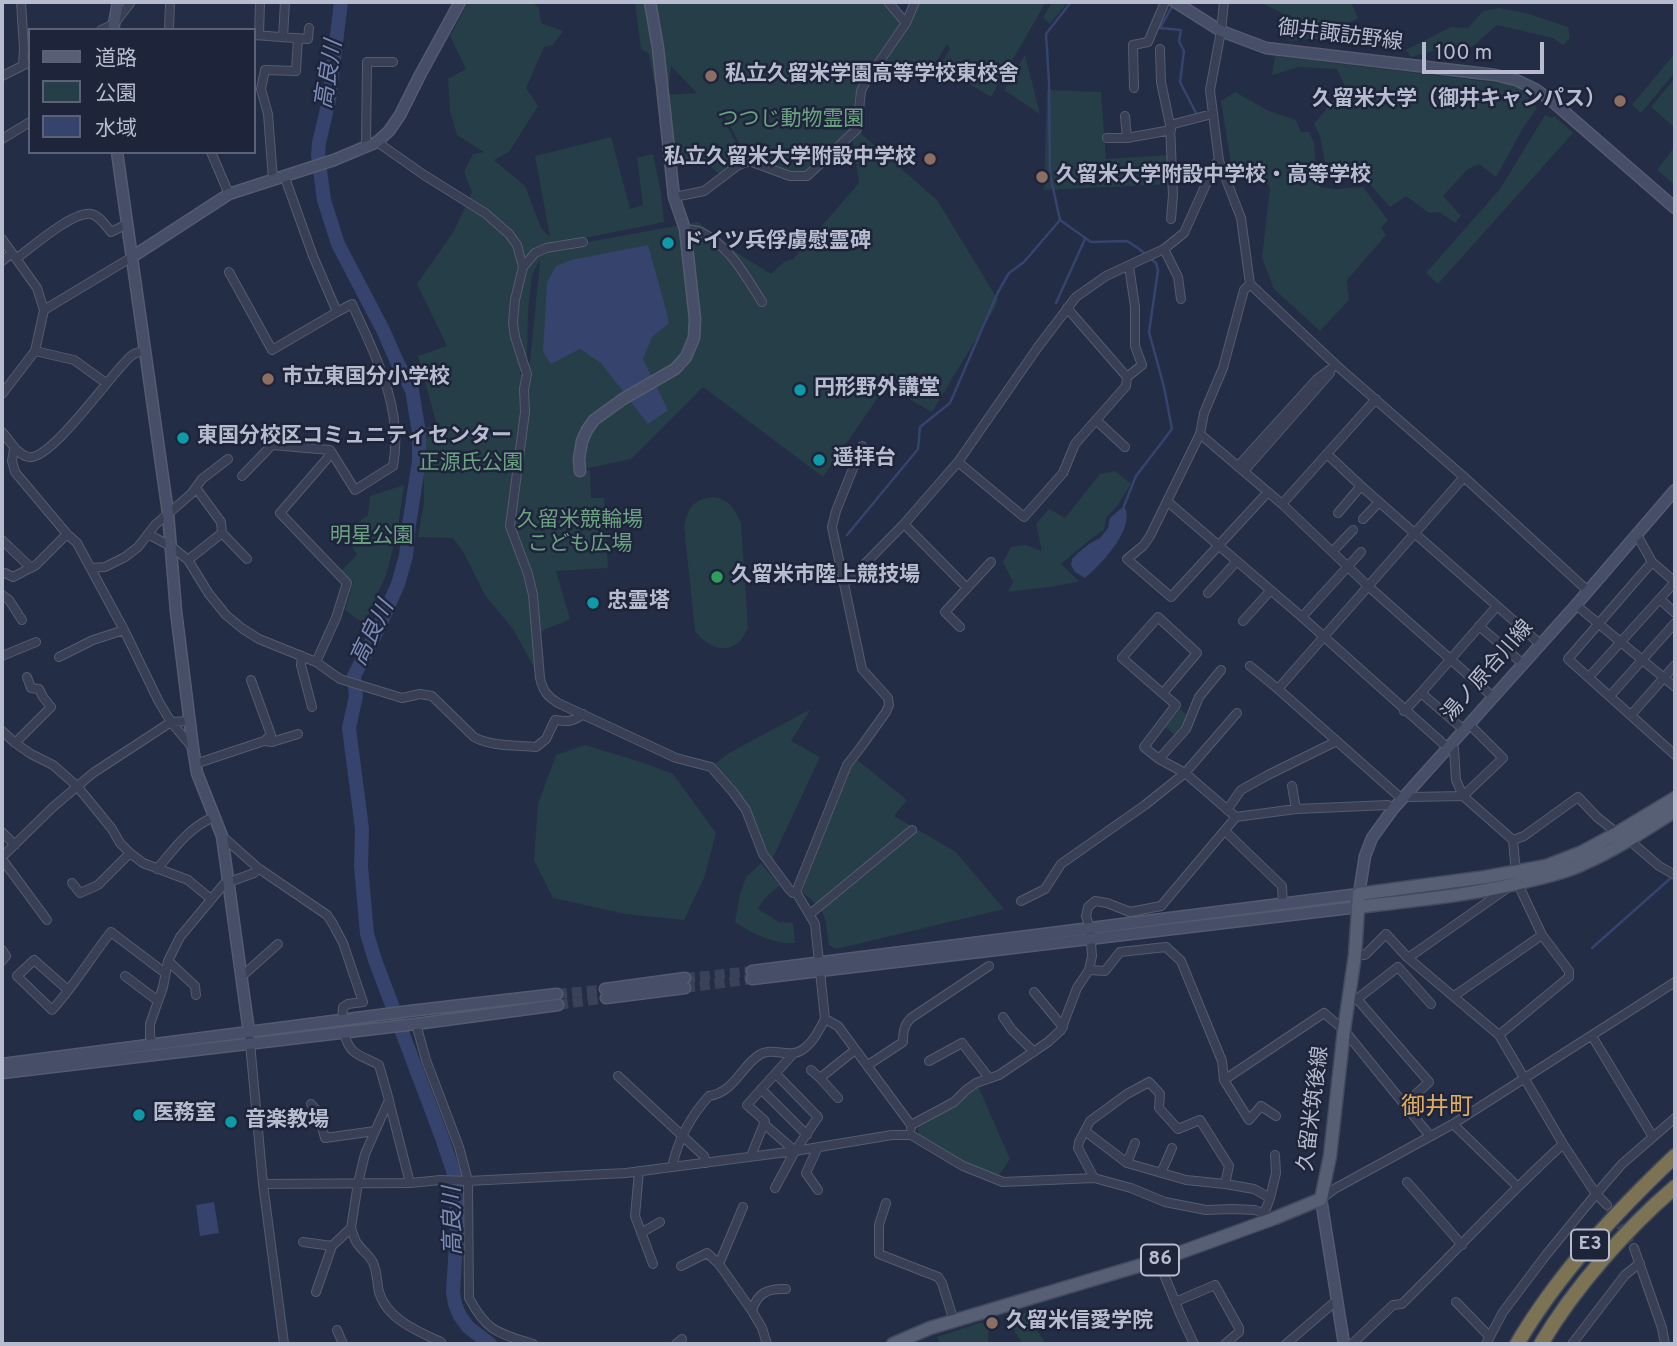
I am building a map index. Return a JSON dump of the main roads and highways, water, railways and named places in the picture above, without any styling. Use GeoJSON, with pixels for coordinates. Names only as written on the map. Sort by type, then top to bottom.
{"type":"FeatureCollection","features":[{"type":"Feature","properties":{"kind":"highway","name":"E3"},"geometry":{"type":"LineString","coordinates":[[1517,1344],[1531,1320],[1578,1258],[1642,1187],[1675,1156]]}},
{"type":"Feature","properties":{"kind":"highway","name":"E3"},"geometry":{"type":"LineString","coordinates":[[1541,1344],[1595,1269],[1675,1187]]}},
{"type":"Feature","properties":{"kind":"main road"},"geometry":{"type":"LineString","coordinates":[[1515,881],[1581,852],[1675,798]]}},
{"type":"Feature","properties":{"kind":"main road"},"geometry":{"type":"LineString","coordinates":[[1358,907],[1458,895],[1581,865],[1629,840],[1675,811]]}},
{"type":"Feature","properties":{"kind":"main road","name":"久留米筑後線"},"geometry":{"type":"LineString","coordinates":[[893,1344],[930,1328],[1158,1260],[1269,1216],[1321,1199],[1330,1156],[1344,1030],[1353,998],[1359,894],[1515,881]]}},
{"type":"Feature","properties":{"kind":"water"},"geometry":{"type":"Polygon","coordinates":[[[648,245],[668,324],[652,337],[643,359],[668,410],[648,424],[601,363],[580,349],[551,364],[543,352],[547,282],[556,266],[571,260],[648,245]]]}},
{"type":"Feature","properties":{"kind":"water"},"geometry":{"type":"Polygon","coordinates":[[[1124,506],[1126,524],[1115,545],[1085,578],[1075,572],[1071,565],[1072,559],[1100,538],[1108,528],[1110,518],[1124,506]]]}},
{"type":"Feature","properties":{"kind":"water"},"geometry":{"type":"Polygon","coordinates":[[[214,1202],[219,1233],[200,1236],[196,1205],[214,1202]]]}},
{"type":"Feature","properties":{"kind":"waterway","name":"高良川"},"geometry":{"type":"LineString","coordinates":[[341,2],[329,100],[319,143],[324,200],[338,244],[412,390],[419,433],[419,461],[406,556],[398,584],[354,676],[356,696],[349,728],[362,829],[361,866],[367,934],[455,1177],[455,1304],[468,1327],[490,1344]]}},
{"type":"Feature","properties":{"kind":"waterway"},"geometry":{"type":"LineString","coordinates":[[847,535],[918,449],[920,427],[950,403],[998,292],[1009,273],[1024,262],[1060,220],[1050,174],[1046,34],[1071,2]]}},
{"type":"Feature","properties":{"kind":"waterway"},"geometry":{"type":"LineString","coordinates":[[1174,3],[1160,28],[1181,30],[1179,41],[1184,51],[1180,82],[1196,113]]}},
{"type":"Feature","properties":{"kind":"waterway"},"geometry":{"type":"LineString","coordinates":[[1060,220],[1091,242],[1127,241],[1156,263],[1158,270],[1149,332],[1172,429],[1136,476],[1124,506]]}},
{"type":"Feature","properties":{"kind":"waterway"},"geometry":{"type":"LineString","coordinates":[[1056,303],[1085,239]]}},
{"type":"Feature","properties":{"kind":"waterway"},"geometry":{"type":"LineString","coordinates":[[1592,948],[1673,876]]}},
{"type":"Feature","properties":{"kind":"tunnel"},"geometry":{"type":"LineString","coordinates":[[685,978],[752,971]]}},
{"type":"Feature","properties":{"kind":"tunnel"},"geometry":{"type":"LineString","coordinates":[[685,988],[752,979]]}},
{"type":"Feature","properties":{"kind":"tunnel"},"geometry":{"type":"LineString","coordinates":[[557,994],[605,989]]}},
{"type":"Feature","properties":{"kind":"tunnel"},"geometry":{"type":"LineString","coordinates":[[558,1005],[606,998]]}},
{"type":"Feature","properties":{"kind":"tunnel"},"geometry":{"type":"LineString","coordinates":[[1607,1205],[1634,1248]]}},
{"type":"Feature","properties":{"kind":"place","name":"私立久留米学園高等学校東校舎"},"geometry":{"type":"Point","coordinates":[711,76]}},
{"type":"Feature","properties":{"kind":"place","name":"久留米大学（御井キャンパス）"},"geometry":{"type":"Point","coordinates":[1620,101]}},
{"type":"Feature","properties":{"kind":"place","name":"私立久留米大学附設中学校"},"geometry":{"type":"Point","coordinates":[930,159]}},
{"type":"Feature","properties":{"kind":"place","name":"久留米大学附設中学校・高等学校"},"geometry":{"type":"Point","coordinates":[1042,177]}},
{"type":"Feature","properties":{"kind":"place","name":"ドイツ兵俘虜慰霊碑"},"geometry":{"type":"Point","coordinates":[668,243]}},
{"type":"Feature","properties":{"kind":"place","name":"市立東国分小学校"},"geometry":{"type":"Point","coordinates":[268,379]}},
{"type":"Feature","properties":{"kind":"place","name":"円形野外講堂"},"geometry":{"type":"Point","coordinates":[800,390]}},
{"type":"Feature","properties":{"kind":"place","name":"東国分校区コミュニティセンター"},"geometry":{"type":"Point","coordinates":[183,438]}},
{"type":"Feature","properties":{"kind":"place","name":"遥拝台"},"geometry":{"type":"Point","coordinates":[819,460]}},
{"type":"Feature","properties":{"kind":"place","name":"久留米市陸上競技場"},"geometry":{"type":"Point","coordinates":[717,577]}},
{"type":"Feature","properties":{"kind":"place","name":"忠霊塔"},"geometry":{"type":"Point","coordinates":[593,603]}},
{"type":"Feature","properties":{"kind":"place","name":"医務室"},"geometry":{"type":"Point","coordinates":[139,1115]}},
{"type":"Feature","properties":{"kind":"place","name":"音楽教場"},"geometry":{"type":"Point","coordinates":[231,1122]}},
{"type":"Feature","properties":{"kind":"place","name":"久留米信愛学院"},"geometry":{"type":"Point","coordinates":[992,1323]}},
{"type":"Feature","properties":{"kind":"district","name":"御井町"},"geometry":{"type":"Point","coordinates":[1437,1109]}},
{"type":"Feature","properties":{"kind":"park label","name":"つつじ動物霊園"},"geometry":{"type":"Point","coordinates":[791,121]}},
{"type":"Feature","properties":{"kind":"park label","name":"正源氏公園"},"geometry":{"type":"Point","coordinates":[471,465]}},
{"type":"Feature","properties":{"kind":"park label","name":"久留米競輪場 こども広場"},"geometry":{"type":"Point","coordinates":[580,534]}},
{"type":"Feature","properties":{"kind":"park label","name":"明星公園"},"geometry":{"type":"Point","coordinates":[372,538]}}]}
